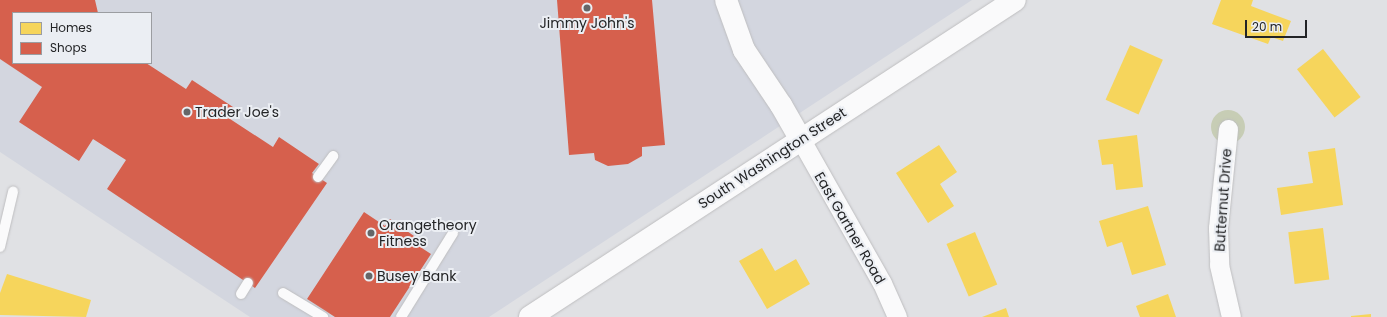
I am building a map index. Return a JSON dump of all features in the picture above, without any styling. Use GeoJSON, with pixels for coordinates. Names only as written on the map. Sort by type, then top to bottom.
{"type":"FeatureCollection","features":[{"type":"Feature","properties":{"kind":"main road"},"geometry":{"type":"LineString","coordinates":[[726,0],[744,50],[781,105],[801,140]]}},
{"type":"Feature","properties":{"kind":"main road","name":"South Washington Street"},"geometry":{"type":"LineString","coordinates":[[530,317],[1014,0]]}},
{"type":"Feature","properties":{"kind":"street","name":"Butternut Drive"},"geometry":{"type":"LineString","coordinates":[[1228,129],[1218,228],[1220,265],[1232,317]]}},
{"type":"Feature","properties":{"kind":"street","name":"East Gartner Road"},"geometry":{"type":"LineString","coordinates":[[801,140],[882,283],[897,317]]}},
{"type":"Feature","properties":{"kind":"lane"},"geometry":{"type":"LineString","coordinates":[[318,177],[332,156]]}},
{"type":"Feature","properties":{"kind":"lane"},"geometry":{"type":"LineString","coordinates":[[0,247],[13,192]]}},
{"type":"Feature","properties":{"kind":"lane"},"geometry":{"type":"LineString","coordinates":[[401,317],[453,233]]}},
{"type":"Feature","properties":{"kind":"lane"},"geometry":{"type":"LineString","coordinates":[[241,294],[248,283]]}},
{"type":"Feature","properties":{"kind":"lane"},"geometry":{"type":"LineString","coordinates":[[283,292],[323,317]]}},
{"type":"Feature","properties":{"kind":"shaded area"},"geometry":{"type":"Polygon","coordinates":[[[0,0],[972,0],[489,317],[250,317],[0,152],[0,0]]]}},
{"type":"Feature","properties":{"kind":"green space"},"geometry":{"type":"Polygon","coordinates":[[[1228,110],[1240,115],[1245,127],[1240,139],[1228,144],[1216,139],[1211,127],[1216,115],[1228,110]]]}},
{"type":"Feature","properties":{"kind":"building: Homes"},"geometry":{"type":"Polygon","coordinates":[[[1221,0],[1253,0],[1251,6],[1291,21],[1283,41],[1271,37],[1268,44],[1212,24],[1221,0]]]}},
{"type":"Feature","properties":{"kind":"building: Homes"},"geometry":{"type":"Polygon","coordinates":[[[1130,45],[1163,60],[1138,114],[1106,100],[1130,45]]]}},
{"type":"Feature","properties":{"kind":"building: Homes"},"geometry":{"type":"Polygon","coordinates":[[[1323,49],[1361,97],[1335,117],[1297,69],[1323,49]]]}},
{"type":"Feature","properties":{"kind":"building: Homes"},"geometry":{"type":"Polygon","coordinates":[[[1137,135],[1143,187],[1116,190],[1113,164],[1102,165],[1098,140],[1137,135]]]}},
{"type":"Feature","properties":{"kind":"building: Homes"},"geometry":{"type":"Polygon","coordinates":[[[939,145],[957,172],[940,184],[954,206],[928,223],[896,173],[939,145]]]}},
{"type":"Feature","properties":{"kind":"building: Homes"},"geometry":{"type":"Polygon","coordinates":[[[1335,148],[1343,205],[1281,215],[1277,188],[1313,183],[1308,152],[1335,148]]]}},
{"type":"Feature","properties":{"kind":"building: Homes"},"geometry":{"type":"Polygon","coordinates":[[[1148,206],[1166,265],[1132,275],[1122,242],[1107,247],[1099,221],[1148,206]]]}},
{"type":"Feature","properties":{"kind":"building: Homes"},"geometry":{"type":"Polygon","coordinates":[[[1323,228],[1329,280],[1295,284],[1288,232],[1323,228]]]}},
{"type":"Feature","properties":{"kind":"building: Homes"},"geometry":{"type":"Polygon","coordinates":[[[975,232],[997,284],[969,297],[946,244],[975,232]]]}},
{"type":"Feature","properties":{"kind":"building: Homes"},"geometry":{"type":"Polygon","coordinates":[[[762,248],[775,271],[796,259],[810,284],[767,309],[739,261],[762,248]]]}},
{"type":"Feature","properties":{"kind":"building: Homes"},"geometry":{"type":"Polygon","coordinates":[[[7,274],[91,300],[86,317],[0,315],[0,293],[7,274]]]}},
{"type":"Feature","properties":{"kind":"building: Homes"},"geometry":{"type":"Polygon","coordinates":[[[1168,294],[1176,317],[1140,317],[1136,306],[1168,294]]]}},
{"type":"Feature","properties":{"kind":"building: Homes"},"geometry":{"type":"Polygon","coordinates":[[[1006,308],[1009,317],[982,317],[1006,308]]]}},
{"type":"Feature","properties":{"kind":"building: Homes"},"geometry":{"type":"Polygon","coordinates":[[[1371,314],[1371,317],[1351,317],[1351,316],[1371,314]]]}},
{"type":"Feature","properties":{"kind":"building: Shops"},"geometry":{"type":"Polygon","coordinates":[[[0,0],[95,0],[98,12],[12,12],[12,64],[148,64],[186,89],[192,80],[233,107],[227,117],[273,147],[279,137],[319,164],[312,173],[327,183],[255,288],[107,189],[126,160],[93,139],[79,161],[19,122],[42,87],[0,59],[0,0]]]}},
{"type":"Feature","properties":{"kind":"building: Shops"},"geometry":{"type":"Polygon","coordinates":[[[557,0],[652,0],[665,145],[642,147],[642,156],[628,164],[608,166],[595,160],[594,153],[569,155],[557,0]]]}},
{"type":"Feature","properties":{"kind":"building: Shops","name":"Busey Bank"},"geometry":{"type":"Polygon","coordinates":[[[364,212],[385,226],[390,219],[414,236],[411,241],[431,254],[390,317],[335,317],[307,299],[364,212]]]}},
{"type":"Feature","properties":{"kind":"place","name":"Jimmy John's"},"geometry":{"type":"Point","coordinates":[587,8]}},
{"type":"Feature","properties":{"kind":"place","name":"Trader Joe's"},"geometry":{"type":"Point","coordinates":[187,112]}},
{"type":"Feature","properties":{"kind":"place","name":"Orangetheory Fitness"},"geometry":{"type":"Point","coordinates":[371,233]}},
{"type":"Feature","properties":{"kind":"place","name":"Busey Bank"},"geometry":{"type":"Point","coordinates":[369,276]}}]}
